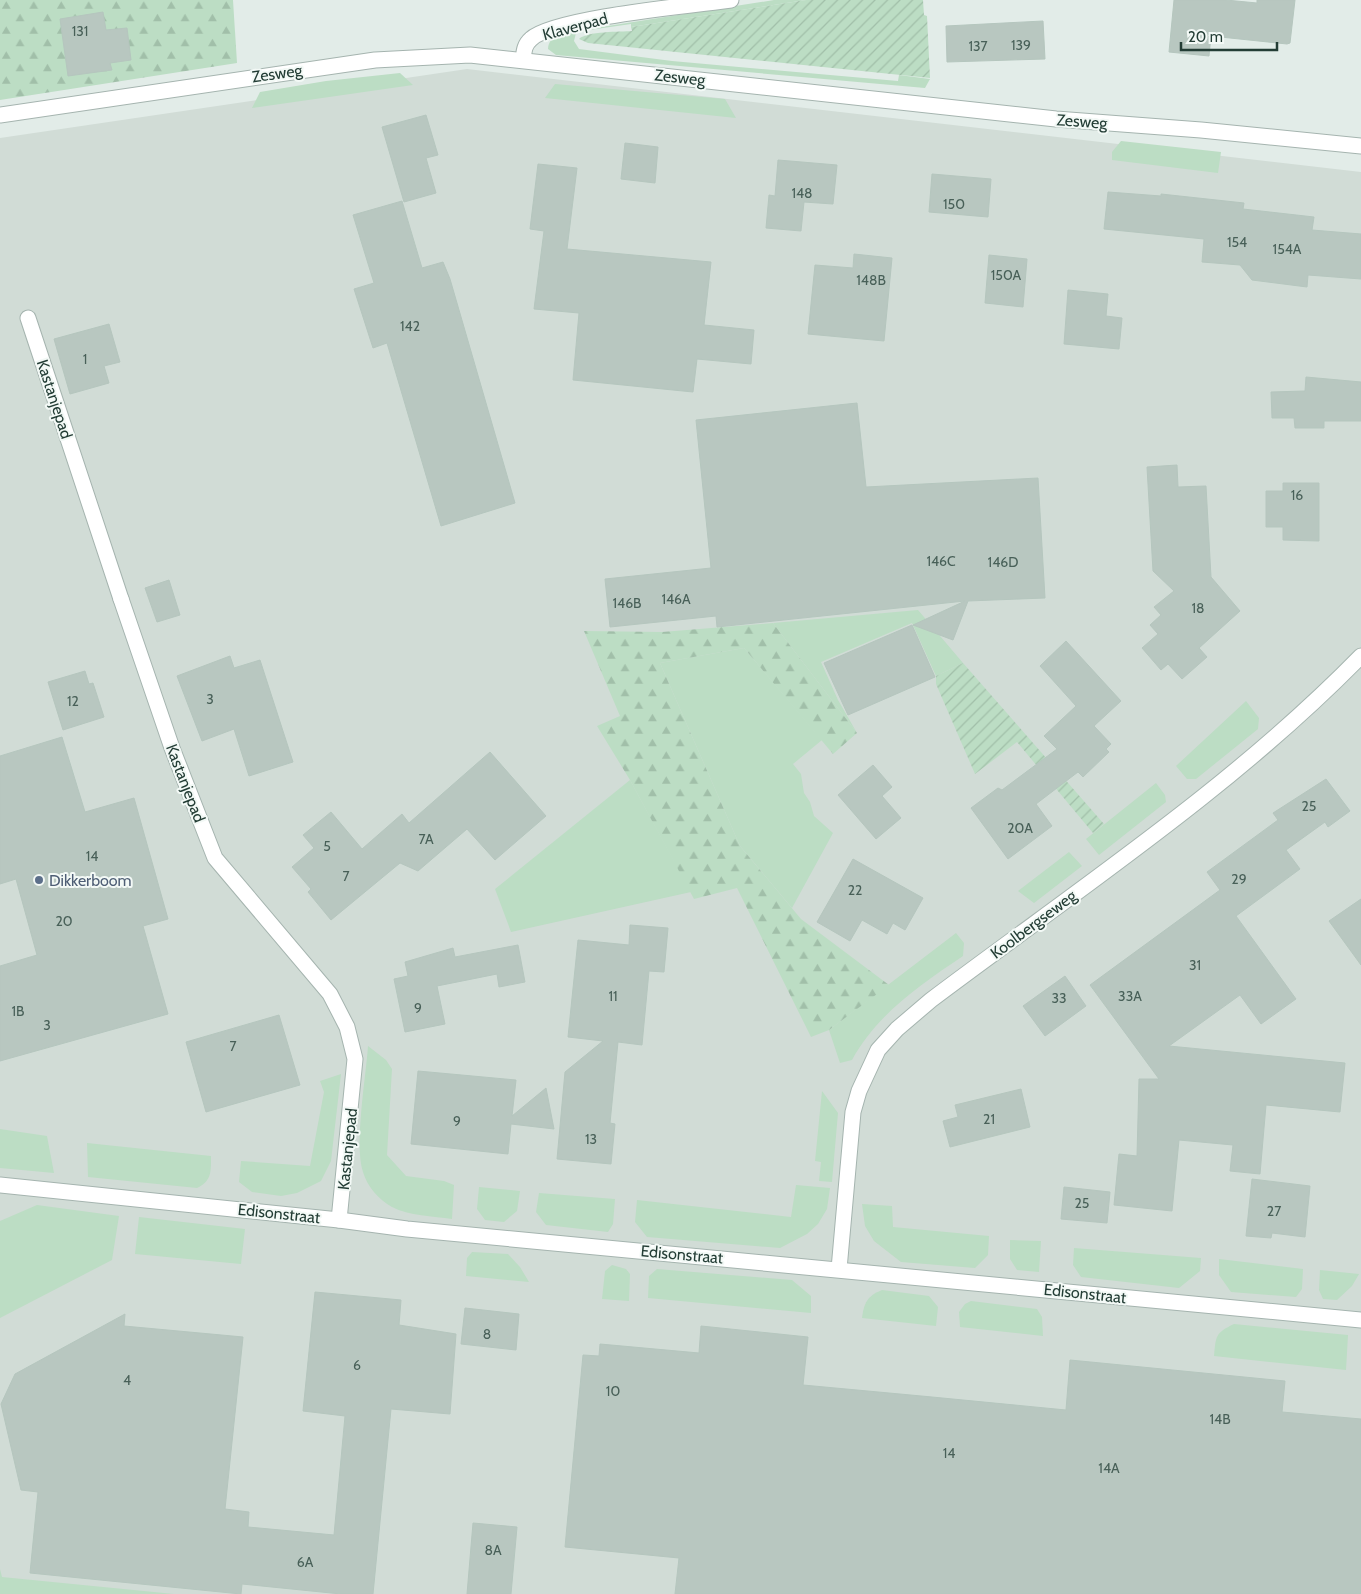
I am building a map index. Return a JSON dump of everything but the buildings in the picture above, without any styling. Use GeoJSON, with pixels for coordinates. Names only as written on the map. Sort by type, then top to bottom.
{"type":"FeatureCollection","features":[{"type":"Feature","properties":{"kind":"street","name":"Klaverpad"},"geometry":{"type":"LineString","coordinates":[[523,60],[524,47],[532,38],[550,30],[628,13],[731,0]]}},
{"type":"Feature","properties":{"kind":"street","name":"Zesweg"},"geometry":{"type":"LineString","coordinates":[[0,114],[374,60],[470,55],[1056,119],[1201,130],[1361,146]]}},
{"type":"Feature","properties":{"kind":"street","name":"Kastanjepad"},"geometry":{"type":"LineString","coordinates":[[28,318],[172,748],[214,858],[330,994],[347,1027],[355,1059],[339,1220]]}},
{"type":"Feature","properties":{"kind":"street","name":"Koolbergseweg"},"geometry":{"type":"LineString","coordinates":[[839,1269],[854,1112],[866,1073],[878,1050],[897,1029],[931,1000],[1227,777],[1322,694],[1361,656]]}},
{"type":"Feature","properties":{"kind":"street","name":"Edisonstraat"},"geometry":{"type":"LineString","coordinates":[[1,1186],[339,1220],[407,1229],[1361,1320]]}},
{"type":"Feature","properties":{"kind":"shaded area"},"geometry":{"type":"Polygon","coordinates":[[[467,69],[1361,172],[1361,1594],[0,1594],[0,138],[467,69]]]}},
{"type":"Feature","properties":{"kind":"green space"},"geometry":{"type":"Polygon","coordinates":[[[0,0],[233,0],[237,63],[0,100],[0,0]]]}},
{"type":"Feature","properties":{"kind":"green space"},"geometry":{"type":"Polygon","coordinates":[[[774,0],[806,0],[631,27],[631,24],[582,31],[576,33],[574,41],[579,49],[672,61],[898,81],[899,75],[930,79],[925,88],[556,55],[548,49],[551,40],[554,38],[576,31],[774,0]]]}},
{"type":"Feature","properties":{"kind":"green space"},"geometry":{"type":"Polygon","coordinates":[[[806,0],[923,0],[924,15],[927,16],[930,78],[588,43],[579,39],[596,33],[632,31],[631,27],[806,0]]]}},
{"type":"Feature","properties":{"kind":"green space"},"geometry":{"type":"Polygon","coordinates":[[[400,73],[413,85],[252,108],[260,92],[326,81],[400,73]]]}},
{"type":"Feature","properties":{"kind":"green space"},"geometry":{"type":"Polygon","coordinates":[[[555,84],[725,99],[736,118],[545,98],[555,84]]]}},
{"type":"Feature","properties":{"kind":"green space"},"geometry":{"type":"Polygon","coordinates":[[[1121,141],[1221,152],[1218,173],[1112,160],[1112,152],[1121,141]]]}},
{"type":"Feature","properties":{"kind":"green space"},"geometry":{"type":"Polygon","coordinates":[[[918,610],[963,663],[936,676],[912,623],[821,662],[838,700],[857,733],[773,623],[918,610]]]}},
{"type":"Feature","properties":{"kind":"green space"},"geometry":{"type":"Polygon","coordinates":[[[773,623],[857,733],[833,754],[744,648],[660,663],[740,846],[801,919],[889,985],[829,1030],[811,1037],[737,888],[694,899],[630,780],[597,726],[620,716],[584,631],[662,632],[773,623]]]}},
{"type":"Feature","properties":{"kind":"green space"},"geometry":{"type":"Polygon","coordinates":[[[744,648],[822,740],[793,764],[801,774],[804,793],[810,802],[814,816],[833,833],[792,908],[740,846],[660,663],[744,648]]]}},
{"type":"Feature","properties":{"kind":"green space"},"geometry":{"type":"Polygon","coordinates":[[[963,663],[1104,824],[1093,833],[1017,742],[975,774],[936,684],[936,676],[963,663]]]}},
{"type":"Feature","properties":{"kind":"green space"},"geometry":{"type":"Polygon","coordinates":[[[1246,701],[1259,718],[1258,729],[1196,779],[1187,779],[1176,766],[1246,701]]]}},
{"type":"Feature","properties":{"kind":"green space"},"geometry":{"type":"Polygon","coordinates":[[[630,780],[691,892],[511,932],[495,889],[630,780]]]}},
{"type":"Feature","properties":{"kind":"green space"},"geometry":{"type":"Polygon","coordinates":[[[1156,783],[1165,795],[1166,802],[1099,855],[1086,839],[1156,783]]]}},
{"type":"Feature","properties":{"kind":"green space"},"geometry":{"type":"Polygon","coordinates":[[[1069,852],[1082,866],[1034,903],[1018,891],[1069,852]]]}},
{"type":"Feature","properties":{"kind":"green space"},"geometry":{"type":"Polygon","coordinates":[[[956,933],[964,943],[963,956],[901,1002],[874,1028],[852,1060],[840,1063],[829,1030],[956,933]]]}},
{"type":"Feature","properties":{"kind":"green space"},"geometry":{"type":"Polygon","coordinates":[[[368,1046],[386,1060],[392,1069],[387,1155],[406,1176],[444,1181],[454,1185],[452,1219],[413,1214],[392,1207],[374,1192],[367,1182],[361,1160],[360,1128],[368,1046]]]}},
{"type":"Feature","properties":{"kind":"green space"},"geometry":{"type":"Polygon","coordinates":[[[341,1074],[331,1161],[321,1181],[297,1193],[281,1196],[252,1192],[239,1182],[241,1161],[310,1166],[324,1092],[320,1081],[341,1074]]]}},
{"type":"Feature","properties":{"kind":"green space"},"geometry":{"type":"Polygon","coordinates":[[[822,1091],[838,1113],[832,1182],[819,1181],[821,1162],[815,1161],[822,1091]]]}},
{"type":"Feature","properties":{"kind":"green space"},"geometry":{"type":"Polygon","coordinates":[[[0,1129],[47,1136],[54,1173],[0,1168],[0,1129]]]}},
{"type":"Feature","properties":{"kind":"green space"},"geometry":{"type":"Polygon","coordinates":[[[87,1143],[211,1156],[210,1175],[206,1182],[197,1188],[88,1177],[87,1143]]]}},
{"type":"Feature","properties":{"kind":"green space"},"geometry":{"type":"Polygon","coordinates":[[[796,1185],[830,1188],[827,1209],[818,1224],[807,1234],[780,1248],[647,1237],[635,1222],[637,1200],[791,1217],[796,1185]]]}},
{"type":"Feature","properties":{"kind":"green space"},"geometry":{"type":"Polygon","coordinates":[[[479,1187],[520,1191],[517,1211],[504,1222],[485,1220],[477,1209],[479,1187]]]}},
{"type":"Feature","properties":{"kind":"green space"},"geometry":{"type":"Polygon","coordinates":[[[539,1193],[615,1199],[613,1224],[608,1232],[546,1225],[536,1212],[539,1193]]]}},
{"type":"Feature","properties":{"kind":"green space"},"geometry":{"type":"Polygon","coordinates":[[[862,1204],[892,1206],[893,1227],[989,1236],[988,1255],[975,1268],[901,1262],[874,1241],[865,1226],[862,1204]]]}},
{"type":"Feature","properties":{"kind":"green space"},"geometry":{"type":"Polygon","coordinates":[[[37,1205],[119,1216],[112,1260],[0,1318],[0,1221],[37,1205]]]}},
{"type":"Feature","properties":{"kind":"green space"},"geometry":{"type":"Polygon","coordinates":[[[139,1217],[245,1229],[241,1264],[135,1254],[139,1217]]]}},
{"type":"Feature","properties":{"kind":"green space"},"geometry":{"type":"Polygon","coordinates":[[[1010,1240],[1041,1241],[1039,1272],[1017,1270],[1010,1259],[1010,1240]]]}},
{"type":"Feature","properties":{"kind":"green space"},"geometry":{"type":"Polygon","coordinates":[[[1074,1248],[1201,1258],[1200,1271],[1179,1288],[1081,1277],[1073,1265],[1074,1248]]]}},
{"type":"Feature","properties":{"kind":"green space"},"geometry":{"type":"Polygon","coordinates":[[[472,1252],[508,1254],[520,1267],[529,1282],[466,1276],[467,1258],[472,1252]]]}},
{"type":"Feature","properties":{"kind":"green space"},"geometry":{"type":"Polygon","coordinates":[[[1219,1259],[1303,1269],[1302,1289],[1296,1297],[1231,1292],[1219,1275],[1219,1259]]]}},
{"type":"Feature","properties":{"kind":"green space"},"geometry":{"type":"Polygon","coordinates":[[[612,1265],[626,1269],[630,1274],[629,1301],[602,1299],[605,1271],[612,1265]]]}},
{"type":"Feature","properties":{"kind":"green space"},"geometry":{"type":"Polygon","coordinates":[[[657,1269],[792,1280],[811,1296],[811,1313],[648,1298],[649,1276],[657,1269]]]}},
{"type":"Feature","properties":{"kind":"green space"},"geometry":{"type":"Polygon","coordinates":[[[1320,1270],[1359,1274],[1352,1286],[1337,1300],[1323,1299],[1319,1290],[1320,1270]]]}},
{"type":"Feature","properties":{"kind":"green space"},"geometry":{"type":"Polygon","coordinates":[[[882,1290],[929,1296],[938,1307],[936,1326],[862,1318],[867,1301],[882,1290]]]}},
{"type":"Feature","properties":{"kind":"green space"},"geometry":{"type":"Polygon","coordinates":[[[971,1301],[1037,1309],[1042,1317],[1043,1336],[960,1327],[959,1312],[965,1304],[971,1301]]]}},
{"type":"Feature","properties":{"kind":"green space"},"geometry":{"type":"Polygon","coordinates":[[[1234,1324],[1348,1335],[1346,1370],[1214,1356],[1218,1336],[1223,1330],[1234,1324]]]}},
{"type":"Feature","properties":{"kind":"green space"},"geometry":{"type":"Polygon","coordinates":[[[0,1569],[2,1577],[174,1594],[0,1594],[0,1569]]]}},
{"type":"Feature","properties":{"kind":"place","name":"Dikkerboom"},"geometry":{"type":"Point","coordinates":[39,880]}}]}
